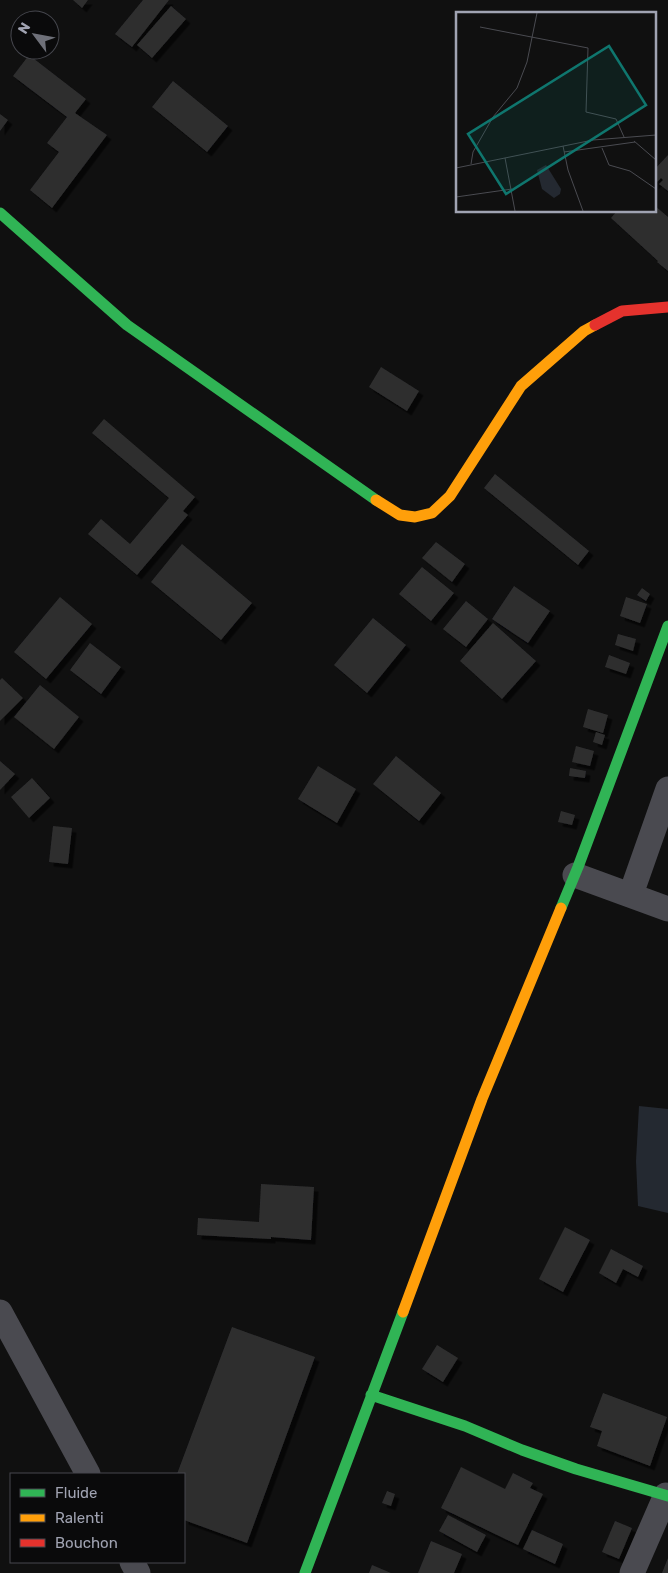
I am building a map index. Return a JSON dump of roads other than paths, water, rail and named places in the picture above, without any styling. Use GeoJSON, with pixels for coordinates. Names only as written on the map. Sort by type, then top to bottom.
{"type":"FeatureCollection","features":[{"type":"Feature","properties":{"kind":"street"},"geometry":{"type":"LineString","coordinates":[[0,213],[127,325],[364,493],[400,514],[415,518],[432,513],[450,496],[521,386],[584,331],[622,311],[668,307]]}},
{"type":"Feature","properties":{"kind":"street"},"geometry":{"type":"LineString","coordinates":[[305,1573],[482,1099],[575,875],[668,626]]}},
{"type":"Feature","properties":{"kind":"street"},"geometry":{"type":"LineString","coordinates":[[631,894],[668,789]]}},
{"type":"Feature","properties":{"kind":"street"},"geometry":{"type":"LineString","coordinates":[[575,875],[668,909]]}},
{"type":"Feature","properties":{"kind":"street"},"geometry":{"type":"LineString","coordinates":[[0,1312],[87,1473]]}},
{"type":"Feature","properties":{"kind":"street"},"geometry":{"type":"LineString","coordinates":[[371,1395],[465,1426],[522,1450],[576,1469],[667,1496],[632,1573]]}}]}
